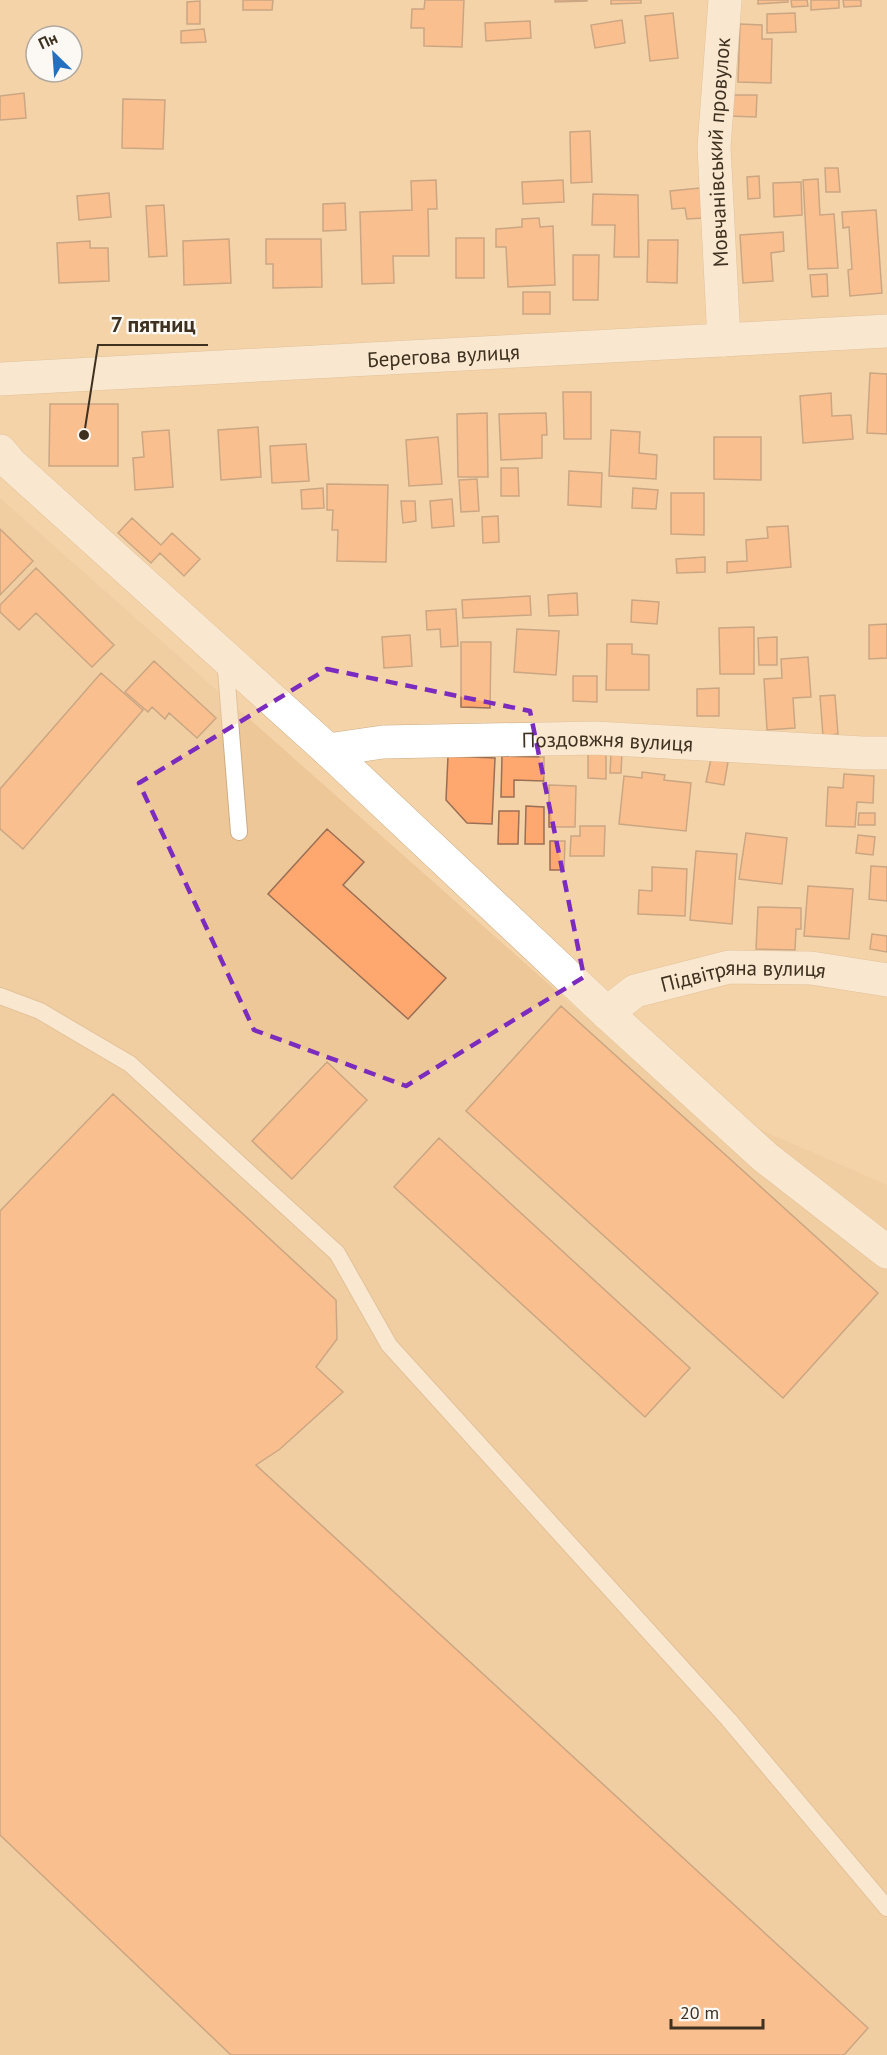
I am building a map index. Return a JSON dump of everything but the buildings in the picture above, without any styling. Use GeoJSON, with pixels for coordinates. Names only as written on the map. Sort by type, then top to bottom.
{"type":"FeatureCollection","features":[{"type":"Feature","properties":{"kind":"street","name":"Мовчанівський провулок"},"geometry":{"type":"LineString","coordinates":[[724,340],[714,147],[725,0]]}},
{"type":"Feature","properties":{"kind":"street","name":"Берегова вулиця"},"geometry":{"type":"LineString","coordinates":[[0,380],[887,331]]}},
{"type":"Feature","properties":{"kind":"street"},"geometry":{"type":"LineString","coordinates":[[0,451],[11,464],[328,750],[607,1013],[765,1157],[887,1252]]}},
{"type":"Feature","properties":{"kind":"street","name":"Поздовжня вулиця"},"geometry":{"type":"LineString","coordinates":[[328,750],[383,742],[596,738],[887,753]]}},
{"type":"Feature","properties":{"kind":"street","name":"Підвітряна вулиця"},"geometry":{"type":"LineString","coordinates":[[607,1013],[635,991],[729,967],[811,968],[887,980]]}},
{"type":"Feature","properties":{"kind":"lane"},"geometry":{"type":"LineString","coordinates":[[225,657],[239,832]]}},
{"type":"Feature","properties":{"kind":"lane"},"geometry":{"type":"LineString","coordinates":[[0,996],[40,1011],[130,1064],[337,1253],[388,1345],[721,1712],[887,1908]]}},
{"type":"Feature","properties":{"kind":"highlighted area"},"geometry":{"type":"Polygon","coordinates":[[[327,669],[530,711],[584,977],[406,1086],[254,1030],[139,783],[327,669]]]}},
{"type":"Feature","properties":{"kind":"shaded area"},"geometry":{"type":"Polygon","coordinates":[[[0,498],[666,1088],[887,1185],[887,2055],[0,2055],[0,498]]]}},
{"type":"Feature","properties":{"kind":"place","name":"7 пятниц"},"geometry":{"type":"Point","coordinates":[84,435]}}]}
